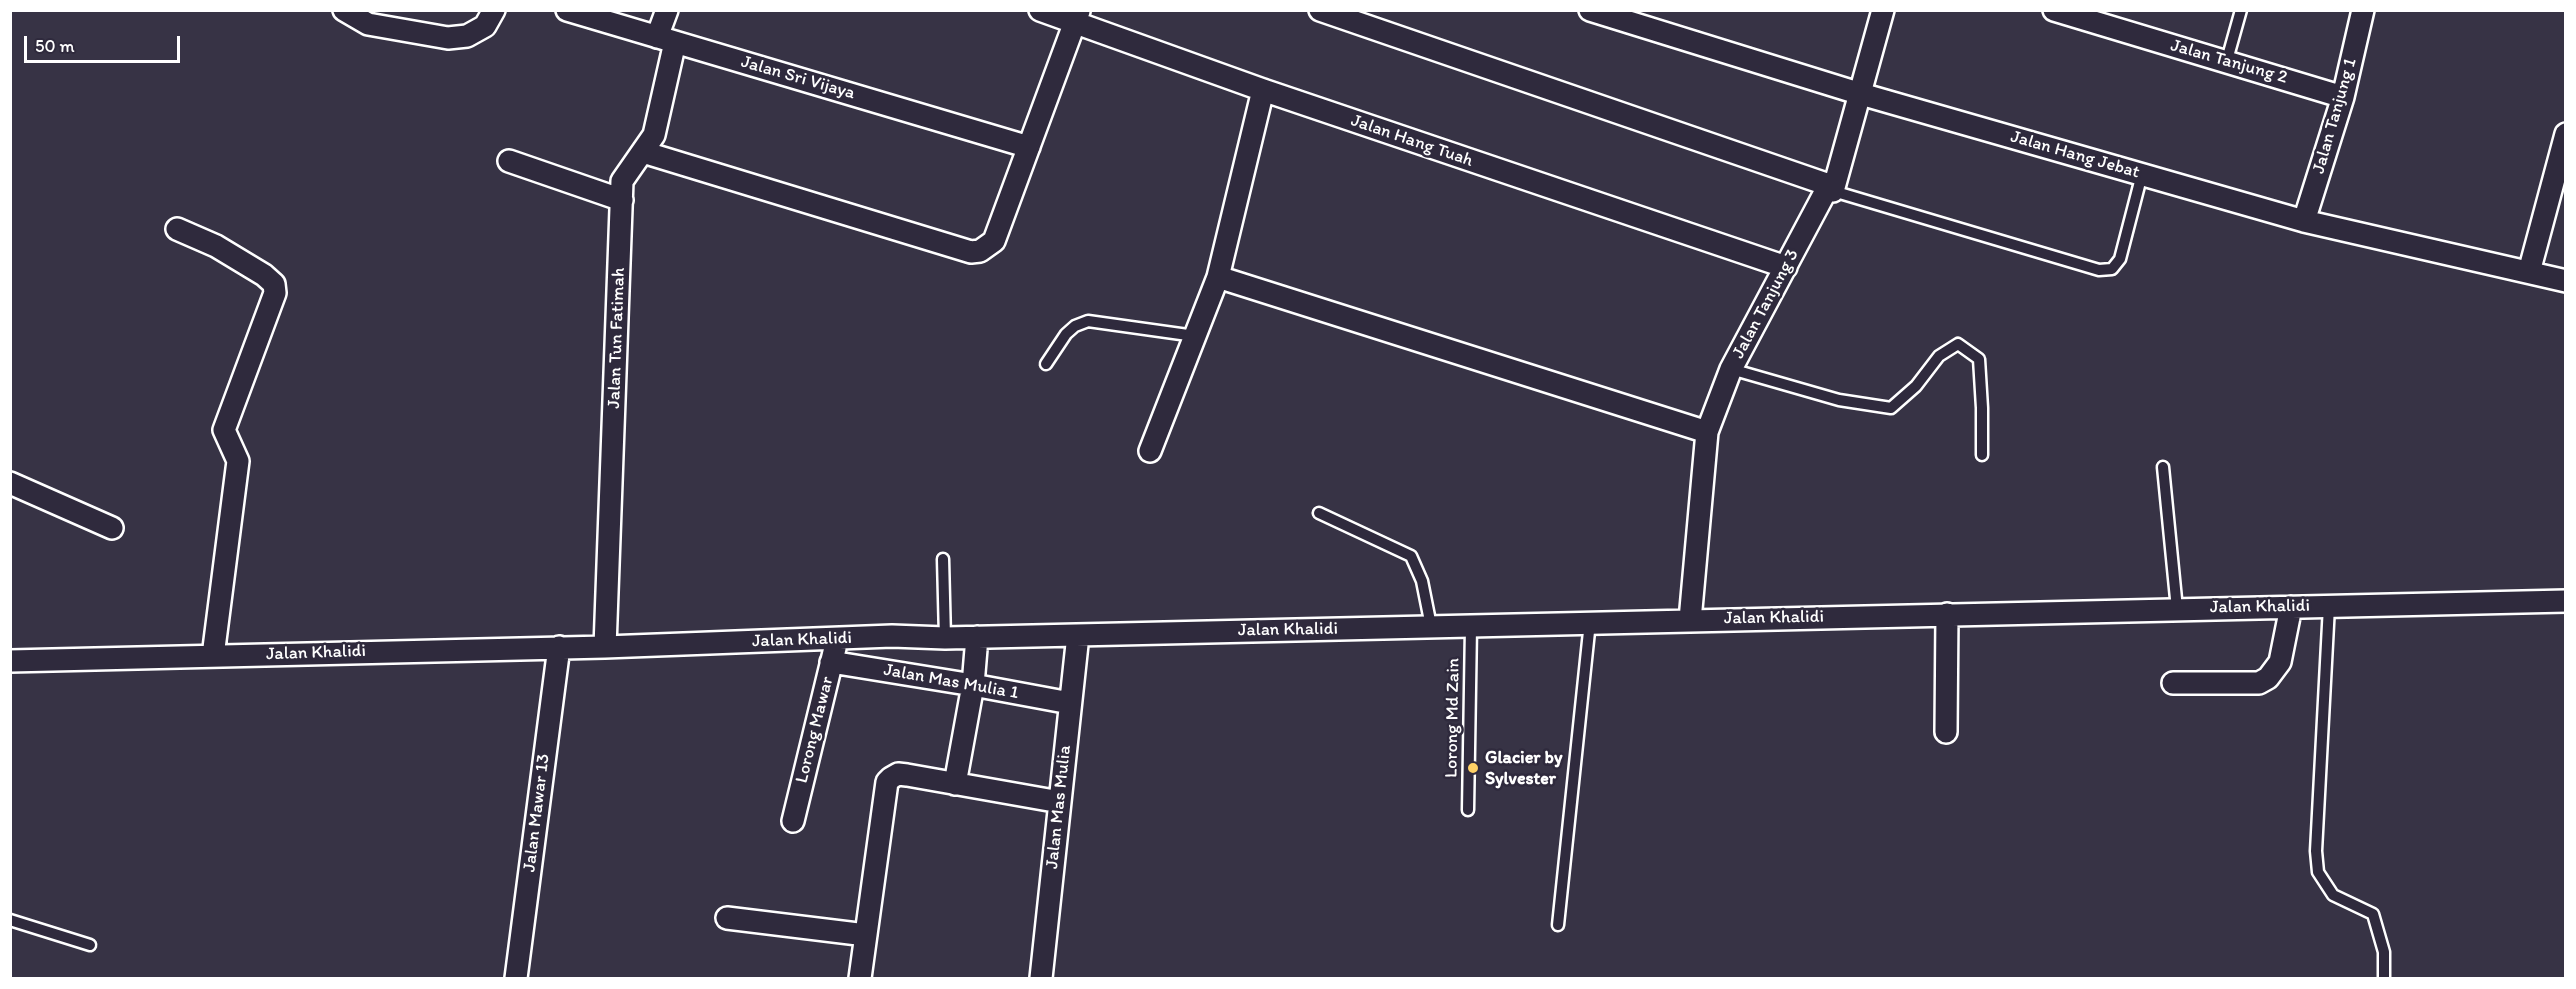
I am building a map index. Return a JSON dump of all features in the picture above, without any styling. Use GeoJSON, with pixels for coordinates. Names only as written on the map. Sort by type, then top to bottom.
{"type":"FeatureCollection","features":[{"type":"Feature","properties":{"kind":"street"},"geometry":{"type":"LineString","coordinates":[[344,10],[368,24],[448,38],[467,36],[484,26],[494,10]]}},
{"type":"Feature","properties":{"kind":"street","name":"Jalan Sri Vijaya"},"geometry":{"type":"LineString","coordinates":[[567,10],[1029,147]]}},
{"type":"Feature","properties":{"kind":"street","name":"Jalan Tun Fatimah"},"geometry":{"type":"LineString","coordinates":[[605,647],[622,181],[654,135],[666,40],[667,10]]}},
{"type":"Feature","properties":{"kind":"street","name":"Jalan Hang Tuah"},"geometry":{"type":"LineString","coordinates":[[1040,10],[1077,17],[1263,90],[1786,267]]}},
{"type":"Feature","properties":{"kind":"street"},"geometry":{"type":"LineString","coordinates":[[1320,10],[1831,188]]}},
{"type":"Feature","properties":{"kind":"street","name":"Jalan Hang Jebat"},"geometry":{"type":"LineString","coordinates":[[1590,10],[1615,15],[1861,94],[2304,221],[2565,281]]}},
{"type":"Feature","properties":{"kind":"street","name":"Jalan Tanjung 3"},"geometry":{"type":"LineString","coordinates":[[1690,620],[1707,432],[1731,369],[1831,188],[1861,94],[1883,10]]}},
{"type":"Feature","properties":{"kind":"street","name":"Jalan Tanjung 2"},"geometry":{"type":"LineString","coordinates":[[2054,10],[2117,20],[2227,60],[2343,96]]}},
{"type":"Feature","properties":{"kind":"street","name":"Jalan Tanjung 1"},"geometry":{"type":"LineString","coordinates":[[2304,221],[2343,96],[2363,10]]}},
{"type":"Feature","properties":{"kind":"street"},"geometry":{"type":"LineString","coordinates":[[643,152],[971,252],[986,248],[994,241],[1077,17]]}},
{"type":"Feature","properties":{"kind":"street"},"geometry":{"type":"LineString","coordinates":[[1150,451],[1218,277],[1263,90]]}},
{"type":"Feature","properties":{"kind":"street"},"geometry":{"type":"LineString","coordinates":[[2529,272],[2565,134]]}},
{"type":"Feature","properties":{"kind":"street"},"geometry":{"type":"LineString","coordinates":[[508,161],[622,200]]}},
{"type":"Feature","properties":{"kind":"street"},"geometry":{"type":"LineString","coordinates":[[177,229],[216,246],[264,275],[274,284],[275,294],[224,430],[238,461],[213,656]]}},
{"type":"Feature","properties":{"kind":"street"},"geometry":{"type":"LineString","coordinates":[[1218,277],[1707,432]]}},
{"type":"Feature","properties":{"kind":"street"},"geometry":{"type":"LineString","coordinates":[[10,483],[111,528]]}},
{"type":"Feature","properties":{"kind":"street","name":"Jalan Khalidi"},"geometry":{"type":"LineString","coordinates":[[10,661],[605,647],[892,636],[945,638],[1431,626],[1471,627],[1590,622],[2565,601]]}},
{"type":"Feature","properties":{"kind":"street"},"geometry":{"type":"LineString","coordinates":[[2173,683],[2259,683],[2268,678],[2280,662],[2291,607]]}},
{"type":"Feature","properties":{"kind":"street"},"geometry":{"type":"LineString","coordinates":[[1946,732],[1947,614]]}},
{"type":"Feature","properties":{"kind":"street","name":"Jalan Mas Mulia"},"geometry":{"type":"LineString","coordinates":[[1041,978],[1078,635]]}},
{"type":"Feature","properties":{"kind":"street"},"geometry":{"type":"LineString","coordinates":[[888,671],[892,636]]}},
{"type":"Feature","properties":{"kind":"street"},"geometry":{"type":"LineString","coordinates":[[955,784],[973,685],[977,637]]}},
{"type":"Feature","properties":{"kind":"street","name":"Lorong Mawar"},"geometry":{"type":"LineString","coordinates":[[793,821],[838,639]]}},
{"type":"Feature","properties":{"kind":"street","name":"Jalan Mawar 13"},"geometry":{"type":"LineString","coordinates":[[516,978],[559,647]]}},
{"type":"Feature","properties":{"kind":"street","name":"Jalan Mas Mulia 1"},"geometry":{"type":"LineString","coordinates":[[831,662],[973,685],[1070,704]]}},
{"type":"Feature","properties":{"kind":"street"},"geometry":{"type":"LineString","coordinates":[[860,978],[887,782],[898,774],[1060,802]]}},
{"type":"Feature","properties":{"kind":"street"},"geometry":{"type":"LineString","coordinates":[[727,918],[866,935]]}},
{"type":"Feature","properties":{"kind":"lane"},"geometry":{"type":"LineString","coordinates":[[2227,60],[2241,10]]}},
{"type":"Feature","properties":{"kind":"lane"},"geometry":{"type":"LineString","coordinates":[[1831,188],[2099,270],[2106,270],[2112,269],[2120,259],[2142,174]]}},
{"type":"Feature","properties":{"kind":"lane"},"geometry":{"type":"LineString","coordinates":[[1046,364],[1066,333],[1075,326],[1088,321],[1195,336]]}},
{"type":"Feature","properties":{"kind":"lane"},"geometry":{"type":"LineString","coordinates":[[1731,369],[1839,400],[1891,408],[1916,386],[1939,356],[1958,344],[1978,359],[1982,408],[1982,456]]}},
{"type":"Feature","properties":{"kind":"lane"},"geometry":{"type":"LineString","coordinates":[[2163,467],[2177,609]]}},
{"type":"Feature","properties":{"kind":"lane"},"geometry":{"type":"LineString","coordinates":[[1319,513],[1411,556],[1422,580],[1431,626]]}},
{"type":"Feature","properties":{"kind":"lane"},"geometry":{"type":"LineString","coordinates":[[943,559],[945,638]]}},
{"type":"Feature","properties":{"kind":"lane"},"geometry":{"type":"LineString","coordinates":[[2329,606],[2316,851],[2318,872],[2333,896],[2373,914],[2384,952],[2384,978]]}},
{"type":"Feature","properties":{"kind":"lane"},"geometry":{"type":"LineString","coordinates":[[1558,925],[1590,622]]}},
{"type":"Feature","properties":{"kind":"lane","name":"Lorong Md Zain"},"geometry":{"type":"LineString","coordinates":[[1468,810],[1471,627]]}},
{"type":"Feature","properties":{"kind":"lane"},"geometry":{"type":"LineString","coordinates":[[10,920],[90,945]]}},
{"type":"Feature","properties":{"kind":"place","name":"Glacier by Sylvester"},"geometry":{"type":"Point","coordinates":[1473,768]}}]}
